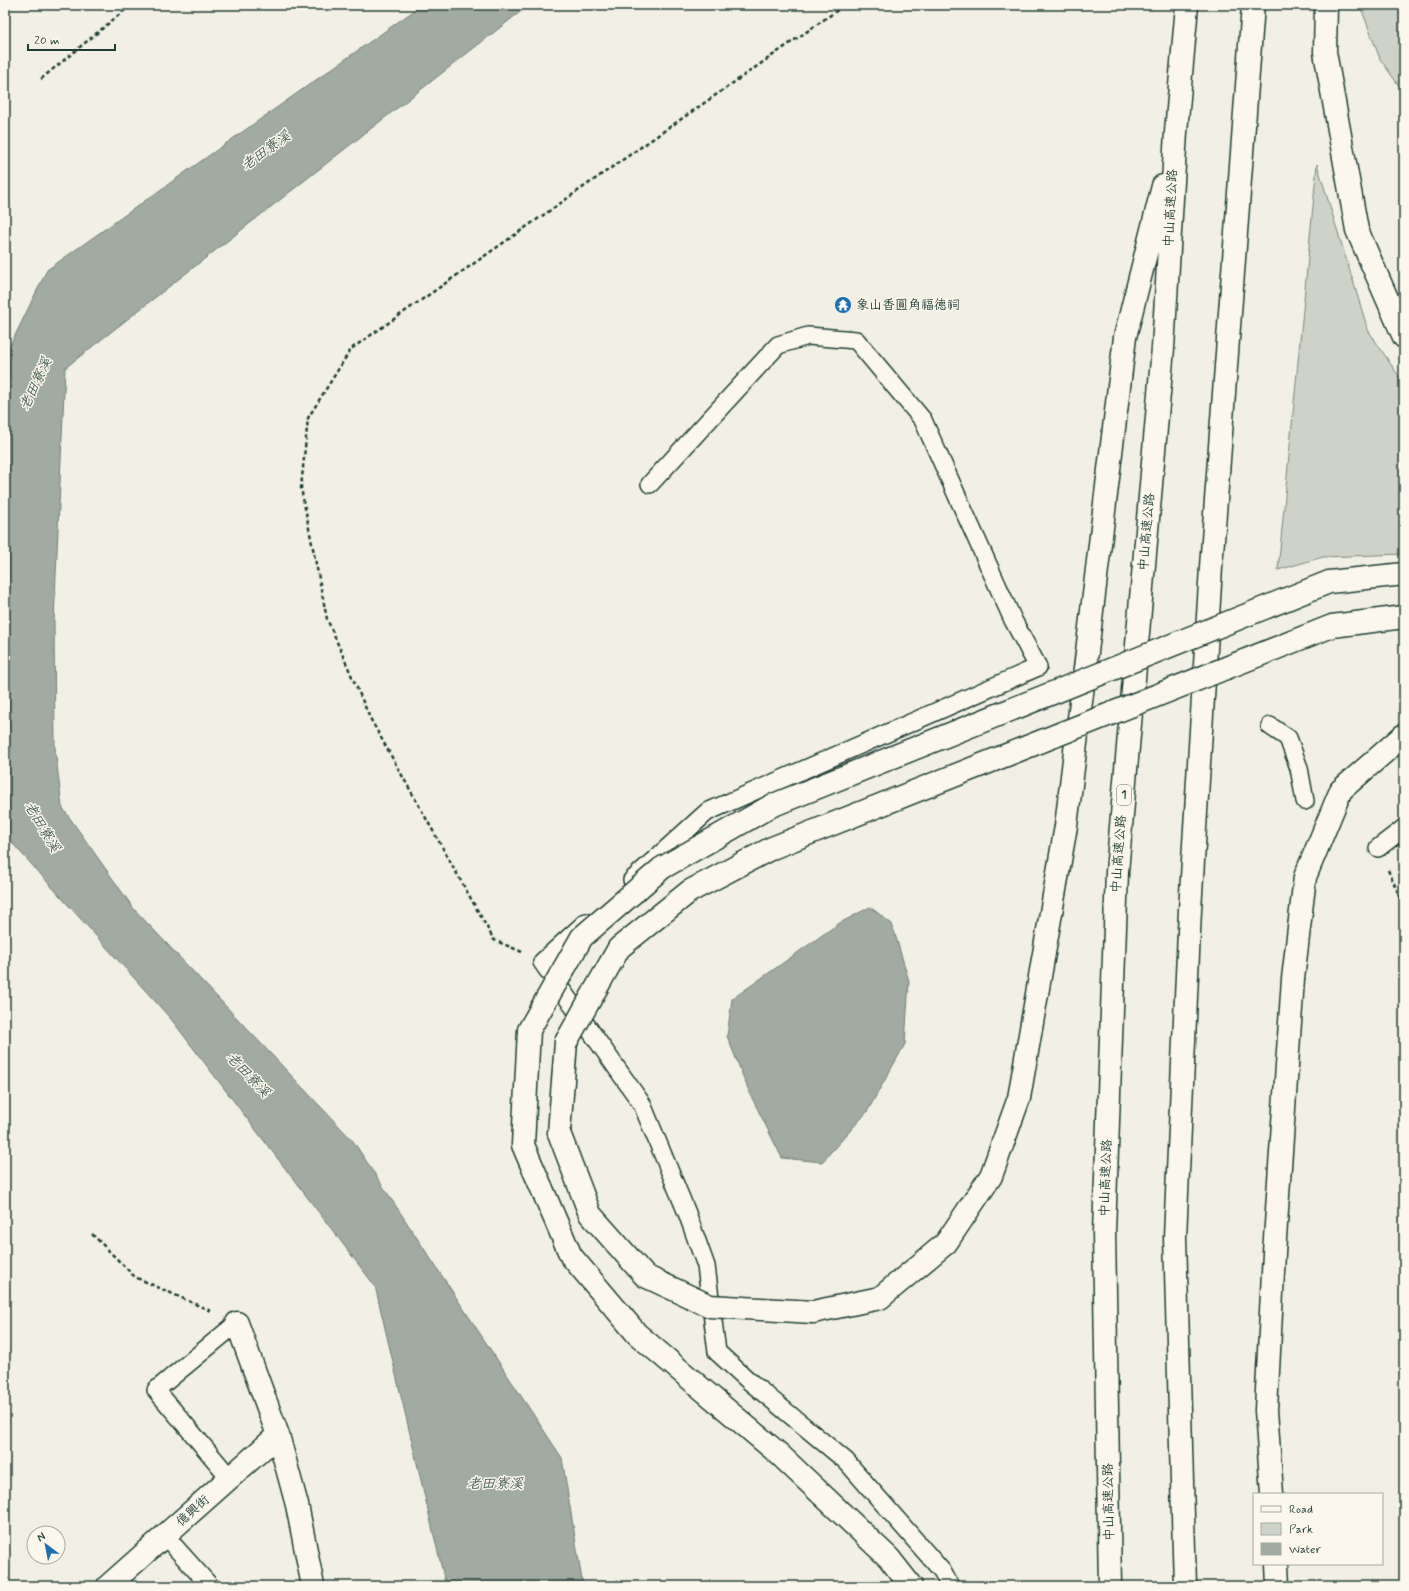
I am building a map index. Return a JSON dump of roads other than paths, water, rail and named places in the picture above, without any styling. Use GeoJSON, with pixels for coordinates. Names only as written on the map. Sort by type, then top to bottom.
{"type":"FeatureCollection","features":[{"type":"Feature","properties":{"kind":"main road","name":"中山高速公路"},"geometry":{"type":"LineString","coordinates":[[1110,1586],[1104,1232],[1117,872],[1163,348],[1176,132],[1187,5]]}},
{"type":"Feature","properties":{"kind":"main road"},"geometry":{"type":"LineString","coordinates":[[1185,1586],[1175,1237],[1191,902],[1211,567],[1253,5]]}},
{"type":"Feature","properties":{"kind":"main road"},"geometry":{"type":"LineString","coordinates":[[1326,5],[1325,52],[1357,230],[1404,337]]}},
{"type":"Feature","properties":{"kind":"main road"},"geometry":{"type":"LineString","coordinates":[[1176,132],[1125,337],[1066,826],[1019,1098],[991,1176],[946,1243],[880,1298],[813,1312],[710,1306],[645,1276],[590,1214],[559,1133],[566,1042],[619,948],[690,891],[772,848],[1332,626],[1404,617]]}},
{"type":"Feature","properties":{"kind":"main road"},"geometry":{"type":"LineString","coordinates":[[911,1586],[889,1558],[779,1454],[637,1334],[571,1256],[522,1145],[528,1030],[582,937],[662,868],[771,806],[1329,582],[1404,574]]}},
{"type":"Feature","properties":{"kind":"main road"},"geometry":{"type":"LineString","coordinates":[[1272,1493],[1266,1402],[1293,979],[1305,876],[1341,790],[1404,735]]}},
{"type":"Feature","properties":{"kind":"main road"},"geometry":{"type":"LineString","coordinates":[[237,1323],[278,1435],[297,1505],[313,1586]]}},
{"type":"Feature","properties":{"kind":"main road","name":"億興街"},"geometry":{"type":"LineString","coordinates":[[108,1586],[278,1435]]}},
{"type":"Feature","properties":{"kind":"main road"},"geometry":{"type":"LineString","coordinates":[[1277,1565],[1278,1586]]}},
{"type":"Feature","properties":{"kind":"lane"},"geometry":{"type":"LineString","coordinates":[[650,484],[778,345],[808,336],[856,340],[923,420],[1013,620],[1038,667],[707,812],[542,962],[642,1104],[687,1212],[706,1266],[717,1352],[749,1381],[846,1462],[942,1571],[950,1586]]}},
{"type":"Feature","properties":{"kind":"lane"},"geometry":{"type":"LineString","coordinates":[[1270,726],[1288,738],[1299,768],[1305,801]]}},
{"type":"Feature","properties":{"kind":"lane"},"geometry":{"type":"LineString","coordinates":[[1378,848],[1404,828]]}},
{"type":"Feature","properties":{"kind":"lane"},"geometry":{"type":"LineString","coordinates":[[230,1478],[156,1390],[237,1323]]}},
{"type":"Feature","properties":{"kind":"lane"},"geometry":{"type":"LineString","coordinates":[[165,1536],[210,1586]]}},
{"type":"Feature","properties":{"kind":"water","name":"老田寮溪"},"geometry":{"type":"Polygon","coordinates":[[[422,5],[529,5],[65,368],[54,621],[55,748],[62,807],[134,909],[353,1141],[562,1458],[583,1586],[446,1586],[375,1286],[171,1019],[5,835],[5,356],[47,270],[422,5]]]}},
{"type":"Feature","properties":{"kind":"water"},"geometry":{"type":"Polygon","coordinates":[[[870,907],[892,924],[909,981],[905,1044],[867,1112],[822,1162],[782,1158],[750,1094],[727,1036],[732,999],[838,924],[870,907]]]}},
{"type":"Feature","properties":{"kind":"place","name":"象山香圓角福德祠"},"geometry":{"type":"Point","coordinates":[843,305]}}]}
